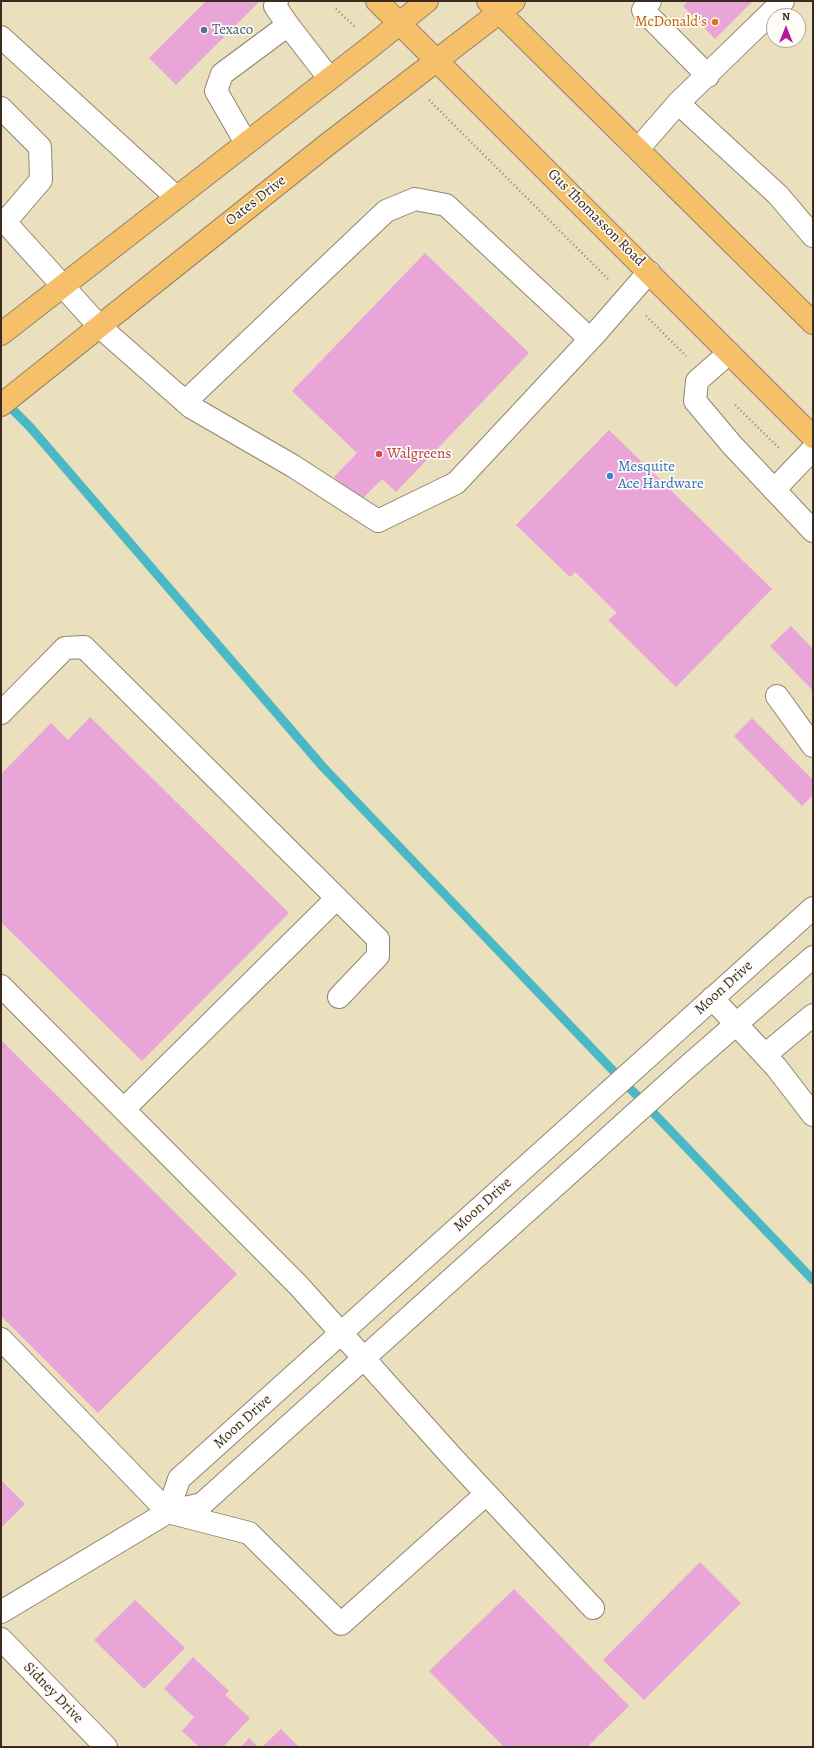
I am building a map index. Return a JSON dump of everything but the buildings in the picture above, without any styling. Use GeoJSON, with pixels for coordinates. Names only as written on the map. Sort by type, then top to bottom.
{"type":"FeatureCollection","features":[{"type":"Feature","properties":{"kind":"main road","name":"Gus Thomasson Road"},"geometry":{"type":"LineString","coordinates":[[377,1],[813,437]]}},
{"type":"Feature","properties":{"kind":"main road"},"geometry":{"type":"LineString","coordinates":[[1,334],[176,196],[400,24],[427,1]]}},
{"type":"Feature","properties":{"kind":"main road"},"geometry":{"type":"LineString","coordinates":[[501,5],[638,149],[813,323]]}},
{"type":"Feature","properties":{"kind":"main road","name":"Oates Drive"},"geometry":{"type":"LineString","coordinates":[[1,405],[98,326],[328,144],[437,60],[501,5]]}},
{"type":"Feature","properties":{"kind":"street"},"geometry":{"type":"LineString","coordinates":[[277,1],[275,6],[329,78]]}},
{"type":"Feature","properties":{"kind":"street"},"geometry":{"type":"LineString","coordinates":[[650,1],[643,10],[708,76]]}},
{"type":"Feature","properties":{"kind":"street"},"geometry":{"type":"LineString","coordinates":[[638,149],[678,103],[708,76],[783,1]]}},
{"type":"Feature","properties":{"kind":"street"},"geometry":{"type":"LineString","coordinates":[[246,143],[216,90],[222,74],[288,25]]}},
{"type":"Feature","properties":{"kind":"street"},"geometry":{"type":"LineString","coordinates":[[1,37],[176,196]]}},
{"type":"Feature","properties":{"kind":"street"},"geometry":{"type":"LineString","coordinates":[[678,103],[778,194],[813,236]]}},
{"type":"Feature","properties":{"kind":"street"},"geometry":{"type":"LineString","coordinates":[[1,108],[40,147],[40,180],[3,221],[98,326],[191,407],[293,466],[378,521],[456,482],[590,339],[649,272]]}},
{"type":"Feature","properties":{"kind":"street"},"geometry":{"type":"LineString","coordinates":[[185,402],[386,211],[415,199],[446,205],[590,339]]}},
{"type":"Feature","properties":{"kind":"street"},"geometry":{"type":"LineString","coordinates":[[729,352],[698,381],[695,401],[774,490],[813,531]]}},
{"type":"Feature","properties":{"kind":"street"},"geometry":{"type":"LineString","coordinates":[[774,490],[813,449]]}},
{"type":"Feature","properties":{"kind":"street"},"geometry":{"type":"LineString","coordinates":[[1,713],[65,648],[84,647],[378,939],[378,956],[339,997]]}},
{"type":"Feature","properties":{"kind":"street"},"geometry":{"type":"LineString","coordinates":[[777,696],[813,746]]}},
{"type":"Feature","properties":{"kind":"street"},"geometry":{"type":"LineString","coordinates":[[124,1110],[337,898]]}},
{"type":"Feature","properties":{"kind":"street","name":"Moon Drive"},"geometry":{"type":"LineString","coordinates":[[168,1512],[179,1479],[813,908]]}},
{"type":"Feature","properties":{"kind":"street"},"geometry":{"type":"LineString","coordinates":[[1,1612],[168,1512],[202,1504],[687,1067],[813,957]]}},
{"type":"Feature","properties":{"kind":"street"},"geometry":{"type":"LineString","coordinates":[[1,986],[299,1286],[486,1494],[593,1608]]}},
{"type":"Feature","properties":{"kind":"street"},"geometry":{"type":"LineString","coordinates":[[712,998],[765,1056],[813,1115]]}},
{"type":"Feature","properties":{"kind":"street"},"geometry":{"type":"LineString","coordinates":[[765,1056],[813,1015]]}},
{"type":"Feature","properties":{"kind":"street"},"geometry":{"type":"LineString","coordinates":[[1,1339],[168,1512],[249,1533],[341,1624],[486,1494]]}},
{"type":"Feature","properties":{"kind":"street","name":"Sidney Drive"},"geometry":{"type":"LineString","coordinates":[[1,1639],[106,1747]]}},
{"type":"Feature","properties":{"kind":"waterway"},"geometry":{"type":"LineString","coordinates":[[5,402],[30,427],[323,767],[813,1280]]}},
{"type":"Feature","properties":{"kind":"place","name":"McDonald's"},"geometry":{"type":"Point","coordinates":[715,22]}},
{"type":"Feature","properties":{"kind":"place","name":"Texaco"},"geometry":{"type":"Point","coordinates":[204,30]}},
{"type":"Feature","properties":{"kind":"place","name":"Walgreens"},"geometry":{"type":"Point","coordinates":[379,454]}},
{"type":"Feature","properties":{"kind":"place","name":"Mesquite Ace Hardware"},"geometry":{"type":"Point","coordinates":[610,476]}}]}
